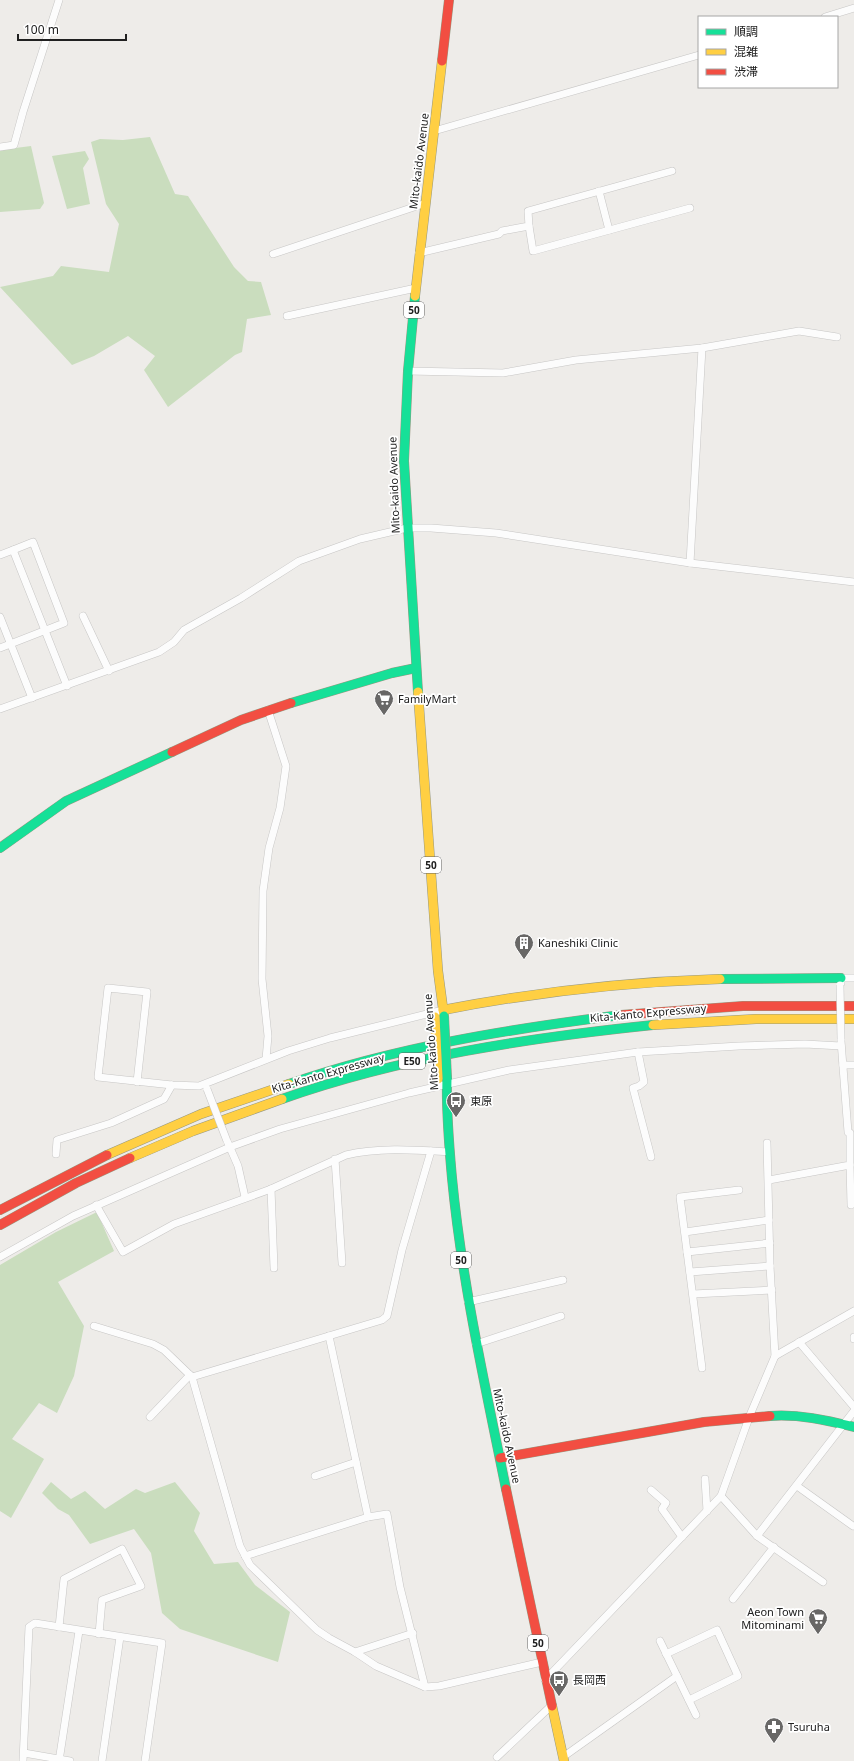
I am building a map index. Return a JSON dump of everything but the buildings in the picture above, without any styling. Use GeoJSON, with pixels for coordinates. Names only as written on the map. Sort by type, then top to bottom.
{"type":"FeatureCollection","features":[{"type":"Feature","properties":{"kind":"main road","name":"Mito-kaido Avenue"},"geometry":{"type":"LineString","coordinates":[[449,0],[419,253],[408,371],[404,461],[416,668],[438,971],[443,1082],[456,1222],[468,1302],[551,1706],[564,1759]]}},
{"type":"Feature","properties":{"kind":"main road"},"geometry":{"type":"LineString","coordinates":[[0,848],[46,814],[86,790],[226,726],[268,710],[392,673],[416,668]]}},
{"type":"Feature","properties":{"kind":"main road"},"geometry":{"type":"LineString","coordinates":[[439,1014],[538,994],[628,983],[727,978],[841,981]]}},
{"type":"Feature","properties":{"kind":"main road","name":"Kita-Kanto Expressway"},"geometry":{"type":"LineString","coordinates":[[0,1210],[94,1160],[198,1115],[328,1071],[406,1049],[484,1033],[556,1021],[622,1014],[679,1009],[854,1006]]}},
{"type":"Feature","properties":{"kind":"main road","name":"Kita-Kanto Expressway"},"geometry":{"type":"LineString","coordinates":[[0,1225],[101,1170],[203,1126],[308,1090],[407,1062],[488,1045],[614,1027],[735,1019],[854,1019]]}},
{"type":"Feature","properties":{"kind":"main road"},"geometry":{"type":"LineString","coordinates":[[500,1458],[750,1415],[792,1414],[854,1427]]}},
{"type":"Feature","properties":{"kind":"street"},"geometry":{"type":"LineString","coordinates":[[0,148],[14,145],[22,112],[60,0]]}},
{"type":"Feature","properties":{"kind":"street"},"geometry":{"type":"LineString","coordinates":[[828,16],[854,8]]}},
{"type":"Feature","properties":{"kind":"street"},"geometry":{"type":"LineString","coordinates":[[434,131],[698,55]]}},
{"type":"Feature","properties":{"kind":"street"},"geometry":{"type":"LineString","coordinates":[[672,171],[528,211],[533,251],[690,208]]}},
{"type":"Feature","properties":{"kind":"street"},"geometry":{"type":"LineString","coordinates":[[599,191],[609,230]]}},
{"type":"Feature","properties":{"kind":"street"},"geometry":{"type":"LineString","coordinates":[[273,254],[426,203]]}},
{"type":"Feature","properties":{"kind":"street"},"geometry":{"type":"LineString","coordinates":[[419,253],[499,234],[502,231],[529,226]]}},
{"type":"Feature","properties":{"kind":"street"},"geometry":{"type":"LineString","coordinates":[[287,316],[416,288]]}},
{"type":"Feature","properties":{"kind":"street"},"geometry":{"type":"LineString","coordinates":[[408,371],[503,373],[576,360],[702,348],[799,331],[838,337]]}},
{"type":"Feature","properties":{"kind":"street"},"geometry":{"type":"LineString","coordinates":[[690,564],[702,348]]}},
{"type":"Feature","properties":{"kind":"street"},"geometry":{"type":"LineString","coordinates":[[0,709],[159,652],[174,642],[184,630],[241,598],[299,561],[360,539],[407,528],[431,528],[496,533],[690,564],[854,582]]}},
{"type":"Feature","properties":{"kind":"street"},"geometry":{"type":"LineString","coordinates":[[0,555],[33,542],[64,623],[0,648]]}},
{"type":"Feature","properties":{"kind":"street"},"geometry":{"type":"LineString","coordinates":[[13,550],[67,686]]}},
{"type":"Feature","properties":{"kind":"street"},"geometry":{"type":"LineString","coordinates":[[83,616],[108,671]]}},
{"type":"Feature","properties":{"kind":"street"},"geometry":{"type":"LineString","coordinates":[[0,617],[32,698]]}},
{"type":"Feature","properties":{"kind":"street"},"geometry":{"type":"LineString","coordinates":[[266,1059],[268,1036],[262,979],[263,891],[266,862],[280,808],[286,766],[268,710]]}},
{"type":"Feature","properties":{"kind":"street"},"geometry":{"type":"LineString","coordinates":[[854,978],[841,981],[841,1043],[851,1160],[851,1204],[854,1203]]}},
{"type":"Feature","properties":{"kind":"street"},"geometry":{"type":"LineString","coordinates":[[138,1082],[147,992],[108,988],[98,1077],[138,1082],[172,1085],[206,1086],[266,1059],[330,1038],[439,1014]]}},
{"type":"Feature","properties":{"kind":"street"},"geometry":{"type":"LineString","coordinates":[[0,1257],[66,1219],[229,1144],[443,1082],[550,1063],[638,1052],[841,1043]]}},
{"type":"Feature","properties":{"kind":"street"},"geometry":{"type":"LineString","coordinates":[[638,1052],[644,1082],[633,1088],[651,1157]]}},
{"type":"Feature","properties":{"kind":"street"},"geometry":{"type":"LineString","coordinates":[[843,1065],[854,1065]]}},
{"type":"Feature","properties":{"kind":"street"},"geometry":{"type":"LineString","coordinates":[[56,1154],[57,1140],[111,1124],[164,1099],[172,1085]]}},
{"type":"Feature","properties":{"kind":"street"},"geometry":{"type":"LineString","coordinates":[[206,1086],[238,1166],[245,1197]]}},
{"type":"Feature","properties":{"kind":"street"},"geometry":{"type":"LineString","coordinates":[[546,1680],[721,1496],[750,1415],[775,1356],[770,1266],[767,1143]]}},
{"type":"Feature","properties":{"kind":"street"},"geometry":{"type":"LineString","coordinates":[[150,1417],[191,1376],[382,1320],[387,1316],[406,1237],[431,1151]]}},
{"type":"Feature","properties":{"kind":"street"},"geometry":{"type":"LineString","coordinates":[[96,1205],[123,1252],[174,1224],[245,1197],[271,1189],[335,1159],[357,1152],[450,1152]]}},
{"type":"Feature","properties":{"kind":"street"},"geometry":{"type":"LineString","coordinates":[[335,1159],[342,1263]]}},
{"type":"Feature","properties":{"kind":"street"},"geometry":{"type":"LineString","coordinates":[[769,1180],[851,1160]]}},
{"type":"Feature","properties":{"kind":"street"},"geometry":{"type":"LineString","coordinates":[[271,1189],[274,1268]]}},
{"type":"Feature","properties":{"kind":"street"},"geometry":{"type":"LineString","coordinates":[[702,1368],[680,1197],[739,1190]]}},
{"type":"Feature","properties":{"kind":"street"},"geometry":{"type":"LineString","coordinates":[[685,1232],[769,1220]]}},
{"type":"Feature","properties":{"kind":"street"},"geometry":{"type":"LineString","coordinates":[[688,1252],[770,1243]]}},
{"type":"Feature","properties":{"kind":"street"},"geometry":{"type":"LineString","coordinates":[[690,1272],[770,1266]]}},
{"type":"Feature","properties":{"kind":"street"},"geometry":{"type":"LineString","coordinates":[[468,1302],[563,1280]]}},
{"type":"Feature","properties":{"kind":"street"},"geometry":{"type":"LineString","coordinates":[[693,1294],[772,1290]]}},
{"type":"Feature","properties":{"kind":"street"},"geometry":{"type":"LineString","coordinates":[[775,1356],[854,1312]]}},
{"type":"Feature","properties":{"kind":"street"},"geometry":{"type":"LineString","coordinates":[[476,1344],[561,1316]]}},
{"type":"Feature","properties":{"kind":"street"},"geometry":{"type":"LineString","coordinates":[[94,1326],[153,1344],[164,1350],[191,1376],[240,1546],[250,1565],[317,1630],[376,1666],[425,1686],[438,1686],[542,1662]]}},
{"type":"Feature","properties":{"kind":"street"},"geometry":{"type":"LineString","coordinates":[[329,1336],[368,1517]]}},
{"type":"Feature","properties":{"kind":"street"},"geometry":{"type":"LineString","coordinates":[[799,1342],[854,1407]]}},
{"type":"Feature","properties":{"kind":"street"},"geometry":{"type":"LineString","coordinates":[[757,1536],[854,1411]]}},
{"type":"Feature","properties":{"kind":"street"},"geometry":{"type":"LineString","coordinates":[[315,1476],[356,1462]]}},
{"type":"Feature","properties":{"kind":"street"},"geometry":{"type":"LineString","coordinates":[[705,1479],[707,1510]]}},
{"type":"Feature","properties":{"kind":"street"},"geometry":{"type":"LineString","coordinates":[[797,1486],[853,1526]]}},
{"type":"Feature","properties":{"kind":"street"},"geometry":{"type":"LineString","coordinates":[[651,1490],[666,1504],[662,1509],[682,1537]]}},
{"type":"Feature","properties":{"kind":"street"},"geometry":{"type":"LineString","coordinates":[[721,1496],[757,1536],[823,1582]]}},
{"type":"Feature","properties":{"kind":"street"},"geometry":{"type":"LineString","coordinates":[[245,1556],[368,1517],[387,1514],[400,1587],[413,1633],[425,1686]]}},
{"type":"Feature","properties":{"kind":"street"},"geometry":{"type":"LineString","coordinates":[[733,1599],[774,1547]]}},
{"type":"Feature","properties":{"kind":"street"},"geometry":{"type":"LineString","coordinates":[[59,1627],[64,1579],[122,1548],[141,1586],[102,1600],[99,1634]]}},
{"type":"Feature","properties":{"kind":"street"},"geometry":{"type":"LineString","coordinates":[[23,1761],[29,1627],[35,1623],[162,1643],[144,1761]]}},
{"type":"Feature","properties":{"kind":"street"},"geometry":{"type":"LineString","coordinates":[[666,1654],[717,1630],[738,1676],[689,1700]]}},
{"type":"Feature","properties":{"kind":"street"},"geometry":{"type":"LineString","coordinates":[[59,1760],[79,1631]]}},
{"type":"Feature","properties":{"kind":"street"},"geometry":{"type":"LineString","coordinates":[[355,1652],[413,1633]]}},
{"type":"Feature","properties":{"kind":"street"},"geometry":{"type":"LineString","coordinates":[[102,1761],[120,1637]]}},
{"type":"Feature","properties":{"kind":"street"},"geometry":{"type":"LineString","coordinates":[[660,1641],[696,1715]]}},
{"type":"Feature","properties":{"kind":"street"},"geometry":{"type":"LineString","coordinates":[[564,1759],[677,1676]]}},
{"type":"Feature","properties":{"kind":"street"},"geometry":{"type":"LineString","coordinates":[[497,1757],[551,1706]]}},
{"type":"Feature","properties":{"kind":"street"},"geometry":{"type":"LineString","coordinates":[[24,1753],[70,1761]]}},
{"type":"Feature","properties":{"kind":"green space"},"geometry":{"type":"Polygon","coordinates":[[[150,137],[175,194],[188,196],[234,267],[248,281],[261,282],[271,315],[247,319],[242,352],[235,355],[168,407],[144,370],[155,356],[128,336],[94,356],[72,365],[0,287],[53,276],[61,266],[109,272],[119,224],[106,204],[91,142],[100,139],[123,140],[150,137]]]}},
{"type":"Feature","properties":{"kind":"green space"},"geometry":{"type":"Polygon","coordinates":[[[31,146],[44,203],[40,209],[0,212],[0,150],[31,146]]]}},
{"type":"Feature","properties":{"kind":"green space"},"geometry":{"type":"Polygon","coordinates":[[[85,151],[89,159],[83,168],[90,204],[67,209],[52,156],[85,151]]]}},
{"type":"Feature","properties":{"kind":"green space"},"geometry":{"type":"Polygon","coordinates":[[[97,1212],[114,1251],[58,1282],[84,1326],[74,1376],[57,1413],[39,1403],[12,1439],[44,1459],[11,1518],[0,1511],[0,1265],[56,1232],[97,1212]]]}},
{"type":"Feature","properties":{"kind":"green space"},"geometry":{"type":"Polygon","coordinates":[[[51,1482],[71,1499],[85,1491],[105,1509],[136,1489],[145,1493],[175,1482],[200,1513],[194,1531],[214,1564],[238,1562],[255,1585],[290,1612],[278,1662],[180,1629],[162,1613],[151,1553],[134,1529],[90,1544],[69,1515],[58,1509],[42,1493],[51,1482]]]}},
{"type":"Feature","properties":{"kind":"traffic: fast"},"geometry":{"type":"LineString","coordinates":[[415,296],[408,371],[404,461],[418,692]]}},
{"type":"Feature","properties":{"kind":"traffic: fast"},"geometry":{"type":"LineString","coordinates":[[291,703],[392,673],[416,668]]}},
{"type":"Feature","properties":{"kind":"traffic: fast"},"geometry":{"type":"LineString","coordinates":[[0,848],[66,801],[172,752]]}},
{"type":"Feature","properties":{"kind":"traffic: fast"},"geometry":{"type":"LineString","coordinates":[[720,979],[841,978]]}},
{"type":"Feature","properties":{"kind":"traffic: fast"},"geometry":{"type":"LineString","coordinates":[[289,1084],[370,1060],[453,1041],[537,1026],[621,1015]]}},
{"type":"Feature","properties":{"kind":"traffic: fast"},"geometry":{"type":"LineString","coordinates":[[444,1016],[447,1078]]}},
{"type":"Feature","properties":{"kind":"traffic: fast"},"geometry":{"type":"LineString","coordinates":[[282,1099],[327,1084],[372,1072],[465,1051],[559,1036],[653,1025]]}},
{"type":"Feature","properties":{"kind":"traffic: fast"},"geometry":{"type":"LineString","coordinates":[[447,1078],[447,1116],[456,1217],[482,1373],[506,1489]]}},
{"type":"Feature","properties":{"kind":"traffic: fast"},"geometry":{"type":"LineString","coordinates":[[770,1416],[802,1417],[854,1427]]}},
{"type":"Feature","properties":{"kind":"traffic: slow"},"geometry":{"type":"LineString","coordinates":[[415,296],[442,61]]}},
{"type":"Feature","properties":{"kind":"traffic: slow"},"geometry":{"type":"LineString","coordinates":[[418,692],[438,971],[444,1016]]}},
{"type":"Feature","properties":{"kind":"traffic: slow"},"geometry":{"type":"LineString","coordinates":[[443,1010],[546,993],[615,985],[720,979]]}},
{"type":"Feature","properties":{"kind":"traffic: slow"},"geometry":{"type":"LineString","coordinates":[[435,1017],[438,1079]]}},
{"type":"Feature","properties":{"kind":"traffic: slow"},"geometry":{"type":"LineString","coordinates":[[653,1025],[756,1019],[854,1019]]}},
{"type":"Feature","properties":{"kind":"traffic: slow"},"geometry":{"type":"LineString","coordinates":[[107,1155],[201,1114],[289,1084]]}},
{"type":"Feature","properties":{"kind":"traffic: slow"},"geometry":{"type":"LineString","coordinates":[[130,1158],[193,1131],[282,1099]]}},
{"type":"Feature","properties":{"kind":"traffic: slow"},"geometry":{"type":"LineString","coordinates":[[552,1706],[564,1761]]}},
{"type":"Feature","properties":{"kind":"traffic: jam"},"geometry":{"type":"LineString","coordinates":[[442,61],[449,0]]}},
{"type":"Feature","properties":{"kind":"traffic: jam"},"geometry":{"type":"LineString","coordinates":[[172,752],[241,720],[291,703]]}},
{"type":"Feature","properties":{"kind":"traffic: jam"},"geometry":{"type":"LineString","coordinates":[[621,1015],[743,1006],[854,1006]]}},
{"type":"Feature","properties":{"kind":"traffic: jam"},"geometry":{"type":"LineString","coordinates":[[0,1210],[107,1155]]}},
{"type":"Feature","properties":{"kind":"traffic: jam"},"geometry":{"type":"LineString","coordinates":[[0,1225],[76,1183],[130,1158]]}},
{"type":"Feature","properties":{"kind":"traffic: jam"},"geometry":{"type":"LineString","coordinates":[[500,1458],[704,1422],[770,1416]]}},
{"type":"Feature","properties":{"kind":"traffic: jam"},"geometry":{"type":"LineString","coordinates":[[506,1489],[552,1706]]}},
{"type":"Feature","properties":{"kind":"place","name":"FamilyMart"},"geometry":{"type":"Point","coordinates":[384,716]}},
{"type":"Feature","properties":{"kind":"place","name":"Kaneshiki Clinic"},"geometry":{"type":"Point","coordinates":[524,960]}},
{"type":"Feature","properties":{"kind":"place","name":"東原"},"geometry":{"type":"Point","coordinates":[456,1118]}},
{"type":"Feature","properties":{"kind":"place","name":"Aeon Town Mitominami"},"geometry":{"type":"Point","coordinates":[818,1635]}},
{"type":"Feature","properties":{"kind":"place","name":"長岡西"},"geometry":{"type":"Point","coordinates":[559,1697]}},
{"type":"Feature","properties":{"kind":"place","name":"Tsuruha"},"geometry":{"type":"Point","coordinates":[774,1744]}}]}
